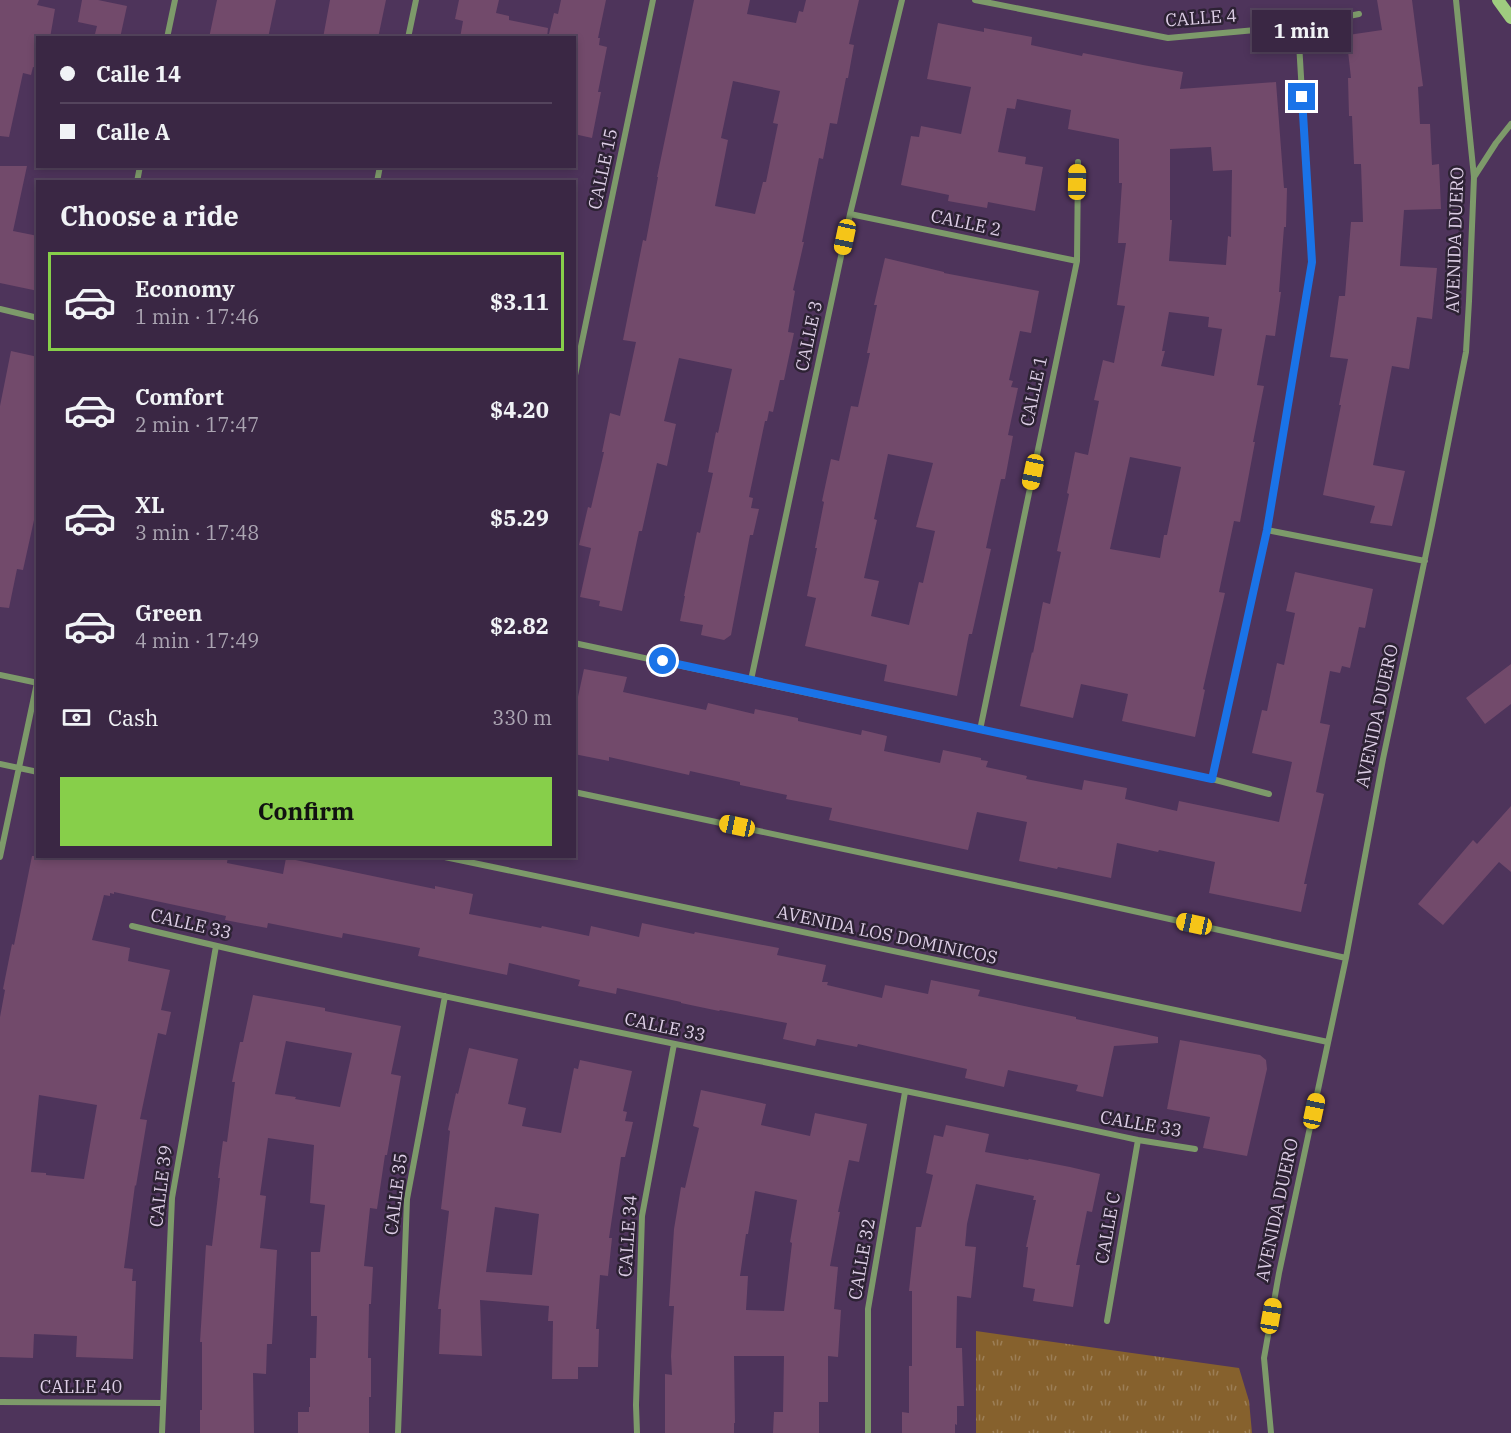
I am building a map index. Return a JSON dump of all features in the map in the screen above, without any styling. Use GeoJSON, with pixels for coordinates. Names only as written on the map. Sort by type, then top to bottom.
{"type":"FeatureCollection","features":[{"type":"Feature","properties":{"kind":"street"},"geometry":{"type":"LineString","coordinates":[[167,36],[175,0]]}},
{"type":"Feature","properties":{"kind":"street"},"geometry":{"type":"LineString","coordinates":[[408,36],[416,0]]}},
{"type":"Feature","properties":{"kind":"street","name":"CALLE 15"},"geometry":{"type":"LineString","coordinates":[[576,370],[653,0]]}},
{"type":"Feature","properties":{"kind":"street","name":"CALLE 3"},"geometry":{"type":"LineString","coordinates":[[751,680],[850,214],[902,0]]}},
{"type":"Feature","properties":{"kind":"street","name":"CALLE 4"},"geometry":{"type":"LineString","coordinates":[[975,0],[1168,38],[1298,26],[1359,14]]}},
{"type":"Feature","properties":{"kind":"street","name":"AVENIDA DUERO"},"geometry":{"type":"LineString","coordinates":[[1271,1433],[1264,1358],[1279,1273],[1347,958],[1383,759],[1466,352],[1474,177],[1456,0]]}},
{"type":"Feature","properties":{"kind":"street"},"geometry":{"type":"LineString","coordinates":[[1498,0],[1511,18]]}},
{"type":"Feature","properties":{"kind":"street"},"geometry":{"type":"LineString","coordinates":[[1212,779],[1267,530],[1312,262],[1298,26]]}},
{"type":"Feature","properties":{"kind":"street"},"geometry":{"type":"LineString","coordinates":[[1474,177],[1496,142],[1511,124]]}},
{"type":"Feature","properties":{"kind":"street","name":"CALLE 1"},"geometry":{"type":"LineString","coordinates":[[980,730],[1077,261],[1078,162]]}},
{"type":"Feature","properties":{"kind":"street","name":"CALLE 2"},"geometry":{"type":"LineString","coordinates":[[850,214],[1077,261]]}},
{"type":"Feature","properties":{"kind":"street"},"geometry":{"type":"LineString","coordinates":[[0,309],[36,318]]}},
{"type":"Feature","properties":{"kind":"street"},"geometry":{"type":"LineString","coordinates":[[1267,530],[1425,561]]}},
{"type":"Feature","properties":{"kind":"street"},"geometry":{"type":"LineString","coordinates":[[576,643],[1212,779],[1269,794]]}},
{"type":"Feature","properties":{"kind":"street"},"geometry":{"type":"LineString","coordinates":[[0,675],[36,681]]}},
{"type":"Feature","properties":{"kind":"street"},"geometry":{"type":"LineString","coordinates":[[0,857],[36,686]]}},
{"type":"Feature","properties":{"kind":"street"},"geometry":{"type":"LineString","coordinates":[[0,765],[36,772]]}},
{"type":"Feature","properties":{"kind":"street"},"geometry":{"type":"LineString","coordinates":[[576,792],[1347,958]]}},
{"type":"Feature","properties":{"kind":"street","name":"AVENIDA LOS DOMINICOS"},"geometry":{"type":"LineString","coordinates":[[450,858],[1329,1042]]}},
{"type":"Feature","properties":{"kind":"street","name":"CALLE 33"},"geometry":{"type":"LineString","coordinates":[[132,926],[445,996],[1138,1140],[1195,1149]]}},
{"type":"Feature","properties":{"kind":"street","name":"CALLE 39"},"geometry":{"type":"LineString","coordinates":[[162,1433],[172,1198],[216,946]]}},
{"type":"Feature","properties":{"kind":"street","name":"CALLE 35"},"geometry":{"type":"LineString","coordinates":[[398,1433],[407,1199],[445,996]]}},
{"type":"Feature","properties":{"kind":"street","name":"CALLE 34"},"geometry":{"type":"LineString","coordinates":[[637,1433],[642,1216],[674,1044]]}},
{"type":"Feature","properties":{"kind":"street","name":"CALLE 32"},"geometry":{"type":"LineString","coordinates":[[868,1433],[868,1309],[905,1092]]}},
{"type":"Feature","properties":{"kind":"street","name":"CALLE C"},"geometry":{"type":"LineString","coordinates":[[1107,1321],[1138,1140]]}},
{"type":"Feature","properties":{"kind":"street","name":"CALLE 40"},"geometry":{"type":"LineString","coordinates":[[0,1402],[162,1403]]}},
{"type":"Feature","properties":{"kind":"green space"},"geometry":{"type":"Polygon","coordinates":[[[976,1331],[1239,1368],[1249,1401],[1252,1433],[976,1433],[976,1331]]]}},
{"type":"Feature","properties":{"kind":"building"},"geometry":{"type":"Polygon","coordinates":[[[0,0],[39,0],[37,5],[55,9],[50,36],[36,36],[36,68],[33,67],[31,75],[23,73],[9,137],[0,136],[0,0]]]}},
{"type":"Feature","properties":{"kind":"building"},"geometry":{"type":"Polygon","coordinates":[[[82,0],[98,0],[127,6],[120,36],[94,36],[97,26],[78,22],[82,0]]]}},
{"type":"Feature","properties":{"kind":"building"},"geometry":{"type":"Polygon","coordinates":[[[217,0],[276,0],[268,36],[209,36],[217,0]]]}},
{"type":"Feature","properties":{"kind":"building"},"geometry":{"type":"Polygon","coordinates":[[[330,0],[386,0],[378,36],[323,36],[330,0]]]}},
{"type":"Feature","properties":{"kind":"building"},"geometry":{"type":"Polygon","coordinates":[[[459,0],[499,0],[496,13],[509,16],[509,20],[548,28],[547,36],[460,36],[463,21],[455,19],[459,0]]]}},
{"type":"Feature","properties":{"kind":"building"},"geometry":{"type":"Polygon","coordinates":[[[561,0],[606,0],[598,38],[600,38],[599,45],[607,47],[592,138],[576,134],[576,36],[548,36],[554,13],[558,14],[561,0]]]}},
{"type":"Feature","properties":{"kind":"building"},"geometry":{"type":"Polygon","coordinates":[[[694,0],[750,0],[747,14],[796,23],[799,11],[803,12],[806,0],[859,0],[849,44],[854,45],[848,78],[846,78],[837,124],[830,123],[823,159],[819,158],[802,242],[804,242],[793,290],[795,291],[788,332],[794,333],[784,380],[780,380],[773,412],[769,411],[767,421],[765,421],[749,497],[753,498],[751,508],[759,509],[753,535],[750,535],[731,635],[724,640],[701,635],[703,625],[680,621],[697,532],[700,533],[713,473],[708,472],[716,432],[718,433],[732,369],[679,358],[664,421],[676,424],[667,466],[657,463],[642,531],[639,531],[622,611],[599,606],[600,601],[580,597],[591,548],[579,545],[588,507],[591,508],[610,413],[620,416],[636,342],[623,340],[643,240],[646,241],[694,0]],[[733,81],[721,138],[728,140],[715,206],[755,214],[763,182],[766,182],[778,124],[773,123],[780,91],[733,81]]]}},
{"type":"Feature","properties":{"kind":"building"},"geometry":{"type":"Polygon","coordinates":[[[1377,0],[1412,0],[1423,86],[1418,87],[1420,124],[1430,124],[1432,165],[1439,164],[1441,209],[1404,210],[1400,266],[1437,268],[1432,319],[1417,317],[1409,369],[1392,366],[1373,465],[1405,471],[1392,526],[1370,523],[1375,506],[1323,495],[1348,359],[1330,357],[1339,296],[1345,296],[1351,222],[1363,222],[1361,164],[1354,164],[1352,116],[1349,116],[1348,78],[1351,78],[1347,42],[1348,35],[1382,30],[1377,0]]]}},
{"type":"Feature","properties":{"kind":"building"},"geometry":{"type":"Polygon","coordinates":[[[938,23],[984,32],[984,28],[1032,37],[1031,45],[1082,56],[1083,53],[1183,72],[1180,89],[1276,82],[1284,188],[1287,188],[1286,227],[1284,227],[1279,292],[1281,292],[1275,336],[1266,335],[1257,385],[1264,386],[1253,442],[1255,442],[1240,522],[1234,521],[1219,592],[1225,593],[1203,689],[1205,690],[1195,737],[1122,721],[1128,694],[1081,684],[1073,718],[1020,706],[1043,602],[1050,604],[1061,552],[1057,551],[1075,452],[1088,455],[1099,401],[1094,400],[1103,360],[1114,363],[1125,306],[1117,305],[1126,243],[1118,243],[1122,183],[1119,183],[1119,139],[1068,129],[1071,110],[1017,99],[1015,109],[1007,108],[998,152],[1026,157],[1025,164],[1043,167],[1035,211],[988,202],[987,208],[948,201],[949,195],[901,185],[911,136],[919,137],[921,126],[961,134],[971,87],[927,79],[938,23]],[[1211,147],[1170,149],[1170,220],[1172,220],[1169,261],[1226,265],[1228,236],[1231,237],[1232,170],[1213,171],[1211,147]],[[1169,312],[1162,351],[1165,351],[1161,366],[1214,376],[1222,329],[1208,327],[1209,317],[1169,312]],[[1130,457],[1110,549],[1160,558],[1181,467],[1130,457]]]}},
{"type":"Feature","properties":{"kind":"building"},"geometry":{"type":"Polygon","coordinates":[[[0,166],[27,166],[13,231],[36,236],[36,291],[0,283],[0,166]]]}},
{"type":"Feature","properties":{"kind":"building"},"geometry":{"type":"Polygon","coordinates":[[[885,258],[944,273],[1039,291],[1031,333],[1020,331],[1009,380],[1013,381],[1011,387],[1018,388],[1008,435],[1013,436],[1005,479],[1001,479],[986,548],[991,549],[972,634],[969,634],[957,696],[884,681],[887,665],[805,646],[816,598],[807,596],[817,548],[815,548],[824,502],[822,501],[831,459],[839,461],[851,406],[858,407],[870,353],[867,353],[877,305],[874,305],[885,258]],[[888,454],[864,578],[879,581],[871,616],[909,625],[919,582],[923,583],[935,531],[916,527],[933,463],[888,454]]]}},
{"type":"Feature","properties":{"kind":"building"},"geometry":{"type":"Polygon","coordinates":[[[11,351],[36,357],[36,511],[23,570],[17,569],[9,608],[0,607],[0,406],[11,351]]]}},
{"type":"Feature","properties":{"kind":"building"},"geometry":{"type":"Polygon","coordinates":[[[1295,572],[1373,589],[1365,628],[1359,627],[1350,668],[1342,666],[1340,673],[1330,671],[1320,723],[1330,725],[1316,792],[1324,794],[1304,884],[1307,884],[1301,912],[1209,893],[1215,862],[1117,843],[1111,878],[1058,867],[1057,869],[1019,861],[1027,822],[977,812],[968,850],[829,820],[832,808],[786,799],[787,795],[740,785],[740,782],[690,771],[689,775],[609,757],[609,761],[576,754],[576,706],[584,669],[627,677],[623,692],[706,710],[708,703],[754,714],[755,709],[861,735],[862,730],[887,736],[884,751],[940,763],[943,750],[981,758],[981,760],[988,761],[986,767],[1027,776],[1026,779],[1082,790],[1084,780],[1127,788],[1125,799],[1177,811],[1179,801],[1279,822],[1292,762],[1252,753],[1262,710],[1267,711],[1277,663],[1284,665],[1295,613],[1286,611],[1295,572]]]}},
{"type":"Feature","properties":{"kind":"building"},"geometry":{"type":"Polygon","coordinates":[[[1511,664],[1511,704],[1485,724],[1466,698],[1511,664]]]}},
{"type":"Feature","properties":{"kind":"building"},"geometry":{"type":"Polygon","coordinates":[[[1511,806],[1511,872],[1499,862],[1443,925],[1418,904],[1473,840],[1477,844],[1511,806]]]}},
{"type":"Feature","properties":{"kind":"building"},"geometry":{"type":"Polygon","coordinates":[[[32,856],[36,858],[228,858],[227,863],[283,874],[286,858],[435,889],[435,886],[473,894],[469,914],[589,936],[591,926],[639,937],[642,923],[694,934],[695,932],[779,948],[777,955],[826,965],[822,982],[828,982],[827,985],[882,998],[885,985],[928,994],[931,980],[980,990],[978,996],[1158,1037],[1158,1043],[1114,1046],[1103,1097],[1076,1091],[1078,1085],[1008,1070],[1004,1087],[965,1078],[967,1069],[858,1044],[857,1047],[817,1039],[815,1046],[783,1039],[787,1023],[719,1011],[617,988],[616,994],[578,986],[580,980],[509,963],[507,975],[418,956],[420,948],[343,933],[342,938],[268,923],[267,928],[225,920],[226,916],[110,893],[110,896],[104,895],[92,940],[130,948],[128,961],[170,970],[161,1010],[171,1012],[166,1035],[158,1033],[140,1119],[147,1120],[135,1185],[124,1268],[133,1269],[132,1281],[136,1281],[133,1359],[76,1357],[77,1336],[34,1334],[33,1358],[0,1357],[0,1017],[12,944],[14,945],[32,856]],[[39,1095],[31,1172],[84,1179],[97,1105],[39,1095]]]}},
{"type":"Feature","properties":{"kind":"building"},"geometry":{"type":"Polygon","coordinates":[[[253,995],[325,1008],[325,1011],[401,1026],[391,1074],[401,1076],[377,1209],[370,1208],[364,1266],[373,1267],[371,1304],[369,1304],[368,1358],[371,1358],[371,1397],[369,1397],[369,1433],[298,1433],[298,1412],[309,1412],[310,1407],[310,1358],[316,1358],[317,1316],[311,1316],[311,1252],[320,1252],[325,1205],[310,1203],[314,1145],[268,1138],[260,1195],[266,1196],[260,1248],[277,1250],[272,1344],[267,1344],[266,1374],[253,1373],[254,1433],[200,1433],[202,1342],[200,1342],[206,1245],[212,1246],[223,1141],[227,1142],[235,1082],[232,1082],[240,1042],[243,1042],[253,995]],[[286,1041],[275,1094],[340,1107],[352,1053],[286,1041]]]}},
{"type":"Feature","properties":{"kind":"building"},"geometry":{"type":"Polygon","coordinates":[[[1180,1040],[1260,1055],[1266,1060],[1267,1069],[1247,1156],[1203,1148],[1210,1117],[1167,1109],[1180,1040]]]}},
{"type":"Feature","properties":{"kind":"building"},"geometry":{"type":"Polygon","coordinates":[[[469,1048],[518,1059],[508,1104],[526,1108],[522,1126],[561,1133],[574,1068],[578,1069],[580,1060],[632,1071],[623,1111],[627,1112],[625,1121],[633,1122],[625,1157],[621,1157],[609,1238],[612,1238],[608,1276],[600,1275],[596,1329],[599,1329],[598,1367],[578,1367],[578,1379],[552,1379],[553,1321],[548,1321],[549,1306],[480,1300],[482,1356],[439,1354],[441,1309],[438,1309],[449,1211],[441,1209],[450,1131],[448,1130],[456,1093],[458,1094],[469,1048]],[[495,1207],[486,1272],[532,1275],[539,1214],[495,1207]]]}},
{"type":"Feature","properties":{"kind":"building"},"geometry":{"type":"Polygon","coordinates":[[[701,1090],[766,1104],[761,1125],[810,1136],[815,1113],[867,1124],[859,1162],[849,1160],[838,1212],[840,1212],[830,1266],[838,1267],[834,1309],[841,1310],[838,1357],[828,1356],[828,1402],[819,1402],[819,1433],[773,1433],[774,1412],[783,1412],[784,1356],[734,1356],[734,1433],[665,1433],[665,1374],[672,1375],[674,1306],[669,1306],[674,1229],[681,1187],[685,1188],[699,1128],[693,1126],[701,1090]],[[755,1191],[740,1276],[748,1276],[746,1310],[784,1311],[792,1243],[790,1242],[797,1200],[755,1191]]]}},
{"type":"Feature","properties":{"kind":"building"},"geometry":{"type":"Polygon","coordinates":[[[946,1125],[989,1134],[985,1152],[1100,1174],[1092,1212],[1087,1211],[1076,1265],[1080,1265],[1073,1307],[1033,1301],[1035,1289],[1023,1287],[1028,1247],[1026,1247],[1036,1200],[1033,1200],[1034,1196],[976,1184],[967,1224],[965,1246],[976,1247],[971,1298],[957,1296],[956,1348],[962,1348],[964,1406],[957,1406],[955,1433],[902,1433],[902,1412],[909,1413],[909,1366],[912,1366],[912,1291],[909,1291],[916,1227],[921,1227],[933,1175],[926,1173],[934,1135],[943,1137],[946,1125]]]}},
{"type":"Feature","properties":{"kind":"route"},"geometry":{"type":"LineString","coordinates":[[663,661],[1212,779],[1267,530],[1312,262],[1302,97]]}}]}
